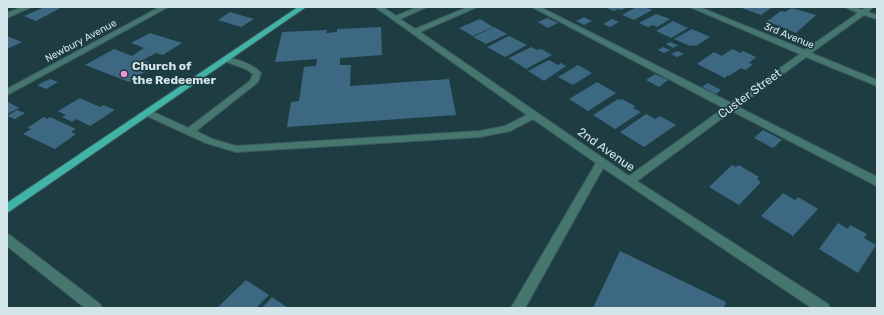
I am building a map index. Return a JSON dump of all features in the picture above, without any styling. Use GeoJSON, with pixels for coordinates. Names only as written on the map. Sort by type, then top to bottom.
{"type":"FeatureCollection","features":[{"type":"Feature","properties":{"kind":"main road"},"geometry":{"type":"LineString","coordinates":[[7,209],[303,7]]}},
{"type":"Feature","properties":{"kind":"street"},"geometry":{"type":"LineString","coordinates":[[7,16],[28,7]]}},
{"type":"Feature","properties":{"kind":"street","name":"Newbury Avenue"},"geometry":{"type":"LineString","coordinates":[[7,92],[165,7]]}},
{"type":"Feature","properties":{"kind":"street","name":"2nd Avenue"},"geometry":{"type":"LineString","coordinates":[[378,7],[629,181],[823,308]]}},
{"type":"Feature","properties":{"kind":"street"},"geometry":{"type":"LineString","coordinates":[[395,19],[424,7]]}},
{"type":"Feature","properties":{"kind":"street"},"geometry":{"type":"LineString","coordinates":[[414,32],[474,7]]}},
{"type":"Feature","properties":{"kind":"street"},"geometry":{"type":"LineString","coordinates":[[535,7],[877,182]]}},
{"type":"Feature","properties":{"kind":"street","name":"3rd Avenue"},"geometry":{"type":"LineString","coordinates":[[693,7],[877,83]]}},
{"type":"Feature","properties":{"kind":"street"},"geometry":{"type":"LineString","coordinates":[[848,7],[867,10],[877,17]]}},
{"type":"Feature","properties":{"kind":"street","name":"Custer Street"},"geometry":{"type":"LineString","coordinates":[[629,181],[867,10]]}},
{"type":"Feature","properties":{"kind":"street"},"geometry":{"type":"LineString","coordinates":[[189,132],[254,82],[257,73],[249,67],[227,59]]}},
{"type":"Feature","properties":{"kind":"street"},"geometry":{"type":"LineString","coordinates":[[148,113],[209,141],[236,149],[277,148],[480,134],[507,129],[533,115]]}},
{"type":"Feature","properties":{"kind":"street"},"geometry":{"type":"LineString","coordinates":[[518,308],[602,162]]}},
{"type":"Feature","properties":{"kind":"street"},"geometry":{"type":"LineString","coordinates":[[7,239],[93,307]]}},
{"type":"Feature","properties":{"kind":"building"},"geometry":{"type":"Polygon","coordinates":[[[45,7],[62,7],[36,21],[24,16],[45,7]]]}},
{"type":"Feature","properties":{"kind":"building"},"geometry":{"type":"Polygon","coordinates":[[[605,7],[628,7],[613,11],[605,7]]]}},
{"type":"Feature","properties":{"kind":"building"},"geometry":{"type":"Polygon","coordinates":[[[636,7],[644,7],[652,10],[634,20],[622,15],[636,7]]]}},
{"type":"Feature","properties":{"kind":"building"},"geometry":{"type":"Polygon","coordinates":[[[739,7],[767,7],[771,8],[761,15],[739,7]]]}},
{"type":"Feature","properties":{"kind":"building"},"geometry":{"type":"Polygon","coordinates":[[[792,8],[816,15],[796,33],[767,21],[781,11],[785,12],[792,8]]]}},
{"type":"Feature","properties":{"kind":"building"},"geometry":{"type":"Polygon","coordinates":[[[230,12],[254,19],[241,27],[218,20],[230,12]]]}},
{"type":"Feature","properties":{"kind":"building"},"geometry":{"type":"Polygon","coordinates":[[[656,14],[670,19],[657,27],[653,25],[648,27],[639,23],[656,14]]]}},
{"type":"Feature","properties":{"kind":"building"},"geometry":{"type":"Polygon","coordinates":[[[584,17],[592,21],[584,25],[576,21],[584,17]]]}},
{"type":"Feature","properties":{"kind":"building"},"geometry":{"type":"Polygon","coordinates":[[[547,18],[558,23],[548,28],[538,22],[547,18]]]}},
{"type":"Feature","properties":{"kind":"building"},"geometry":{"type":"Polygon","coordinates":[[[480,19],[493,27],[473,36],[459,28],[480,19]]]}},
{"type":"Feature","properties":{"kind":"building"},"geometry":{"type":"Polygon","coordinates":[[[612,19],[619,22],[610,27],[603,24],[612,19]]]}},
{"type":"Feature","properties":{"kind":"building"},"geometry":{"type":"Polygon","coordinates":[[[673,21],[688,28],[671,38],[656,31],[673,21]]]}},
{"type":"Feature","properties":{"kind":"building"},"geometry":{"type":"Polygon","coordinates":[[[381,27],[382,55],[340,58],[340,65],[351,65],[350,86],[449,79],[456,115],[287,127],[291,102],[299,101],[304,67],[316,66],[317,59],[275,62],[282,32],[327,30],[326,33],[337,32],[337,29],[381,27]]]}},
{"type":"Feature","properties":{"kind":"building"},"geometry":{"type":"Polygon","coordinates":[[[494,27],[507,34],[486,44],[473,37],[494,27]]]}},
{"type":"Feature","properties":{"kind":"building"},"geometry":{"type":"Polygon","coordinates":[[[692,29],[710,37],[696,46],[690,46],[674,39],[692,29]]]}},
{"type":"Feature","properties":{"kind":"building","name":"Church of the Redeemer"},"geometry":{"type":"Polygon","coordinates":[[[150,33],[182,43],[163,55],[156,53],[143,60],[156,65],[129,82],[85,65],[114,49],[132,56],[144,48],[131,43],[150,33]]]}},
{"type":"Feature","properties":{"kind":"building"},"geometry":{"type":"Polygon","coordinates":[[[7,36],[22,42],[7,49],[7,36]]]}},
{"type":"Feature","properties":{"kind":"building"},"geometry":{"type":"Polygon","coordinates":[[[509,36],[527,45],[505,57],[487,47],[509,36]]]}},
{"type":"Feature","properties":{"kind":"building"},"geometry":{"type":"Polygon","coordinates":[[[670,42],[678,45],[673,48],[666,44],[670,42]]]}},
{"type":"Feature","properties":{"kind":"building"},"geometry":{"type":"Polygon","coordinates":[[[531,47],[537,50],[541,49],[552,55],[526,69],[509,58],[531,47]]]}},
{"type":"Feature","properties":{"kind":"building"},"geometry":{"type":"Polygon","coordinates":[[[663,47],[670,50],[664,53],[658,50],[663,47]]]}},
{"type":"Feature","properties":{"kind":"building"},"geometry":{"type":"Polygon","coordinates":[[[732,49],[741,53],[743,51],[756,57],[749,63],[753,64],[746,70],[741,68],[725,78],[697,64],[714,52],[722,56],[732,49]]]}},
{"type":"Feature","properties":{"kind":"building"},"geometry":{"type":"Polygon","coordinates":[[[678,51],[684,54],[677,57],[671,54],[678,51]]]}},
{"type":"Feature","properties":{"kind":"building"},"geometry":{"type":"Polygon","coordinates":[[[549,60],[558,65],[561,63],[566,66],[544,81],[528,71],[549,60]]]}},
{"type":"Feature","properties":{"kind":"building"},"geometry":{"type":"Polygon","coordinates":[[[578,65],[592,73],[573,85],[558,77],[578,65]]]}},
{"type":"Feature","properties":{"kind":"building"},"geometry":{"type":"Polygon","coordinates":[[[655,74],[668,80],[659,87],[646,80],[655,74]]]}},
{"type":"Feature","properties":{"kind":"building"},"geometry":{"type":"Polygon","coordinates":[[[50,79],[58,82],[46,89],[37,85],[50,79]]]}},
{"type":"Feature","properties":{"kind":"building"},"geometry":{"type":"Polygon","coordinates":[[[597,82],[616,93],[588,111],[569,99],[597,82]]]}},
{"type":"Feature","properties":{"kind":"building"},"geometry":{"type":"Polygon","coordinates":[[[708,83],[721,90],[716,94],[702,87],[708,83]]]}},
{"type":"Feature","properties":{"kind":"building"},"geometry":{"type":"Polygon","coordinates":[[[80,98],[100,107],[103,105],[115,110],[90,126],[76,119],[72,122],[62,117],[66,115],[58,111],[80,98]]]}},
{"type":"Feature","properties":{"kind":"building"},"geometry":{"type":"Polygon","coordinates":[[[618,99],[622,99],[635,106],[633,108],[641,112],[615,129],[593,115],[618,99]]]}},
{"type":"Feature","properties":{"kind":"building"},"geometry":{"type":"Polygon","coordinates":[[[8,102],[19,108],[7,114],[8,102]]]}},
{"type":"Feature","properties":{"kind":"building"},"geometry":{"type":"Polygon","coordinates":[[[17,110],[25,113],[15,119],[7,116],[17,110]]]}},
{"type":"Feature","properties":{"kind":"building"},"geometry":{"type":"Polygon","coordinates":[[[646,114],[655,119],[660,116],[676,125],[644,147],[620,132],[646,114]]]}},
{"type":"Feature","properties":{"kind":"building"},"geometry":{"type":"Polygon","coordinates":[[[44,117],[47,119],[50,117],[76,129],[71,132],[76,134],[55,149],[23,134],[31,129],[27,128],[44,117]]]}},
{"type":"Feature","properties":{"kind":"building"},"geometry":{"type":"Polygon","coordinates":[[[763,130],[782,140],[773,148],[754,138],[763,130]]]}},
{"type":"Feature","properties":{"kind":"building"},"geometry":{"type":"Polygon","coordinates":[[[732,165],[736,167],[739,165],[759,177],[757,179],[761,182],[739,205],[709,187],[732,165]]]}},
{"type":"Feature","properties":{"kind":"building"},"geometry":{"type":"Polygon","coordinates":[[[783,193],[795,200],[798,197],[818,209],[793,236],[761,216],[783,193]]]}},
{"type":"Feature","properties":{"kind":"building"},"geometry":{"type":"Polygon","coordinates":[[[838,223],[848,229],[850,225],[867,234],[864,238],[876,245],[858,273],[819,249],[838,223]]]}},
{"type":"Feature","properties":{"kind":"building"},"geometry":{"type":"Polygon","coordinates":[[[620,251],[726,302],[724,308],[593,308],[620,251]]]}},
{"type":"Feature","properties":{"kind":"building"},"geometry":{"type":"Polygon","coordinates":[[[246,280],[269,295],[256,308],[217,308],[246,280]]]}},
{"type":"Feature","properties":{"kind":"building"},"geometry":{"type":"Polygon","coordinates":[[[272,297],[288,308],[262,308],[272,297]]]}},
{"type":"Feature","properties":{"kind":"place","name":"Church of the Redeemer"},"geometry":{"type":"Point","coordinates":[124,74]}}]}
